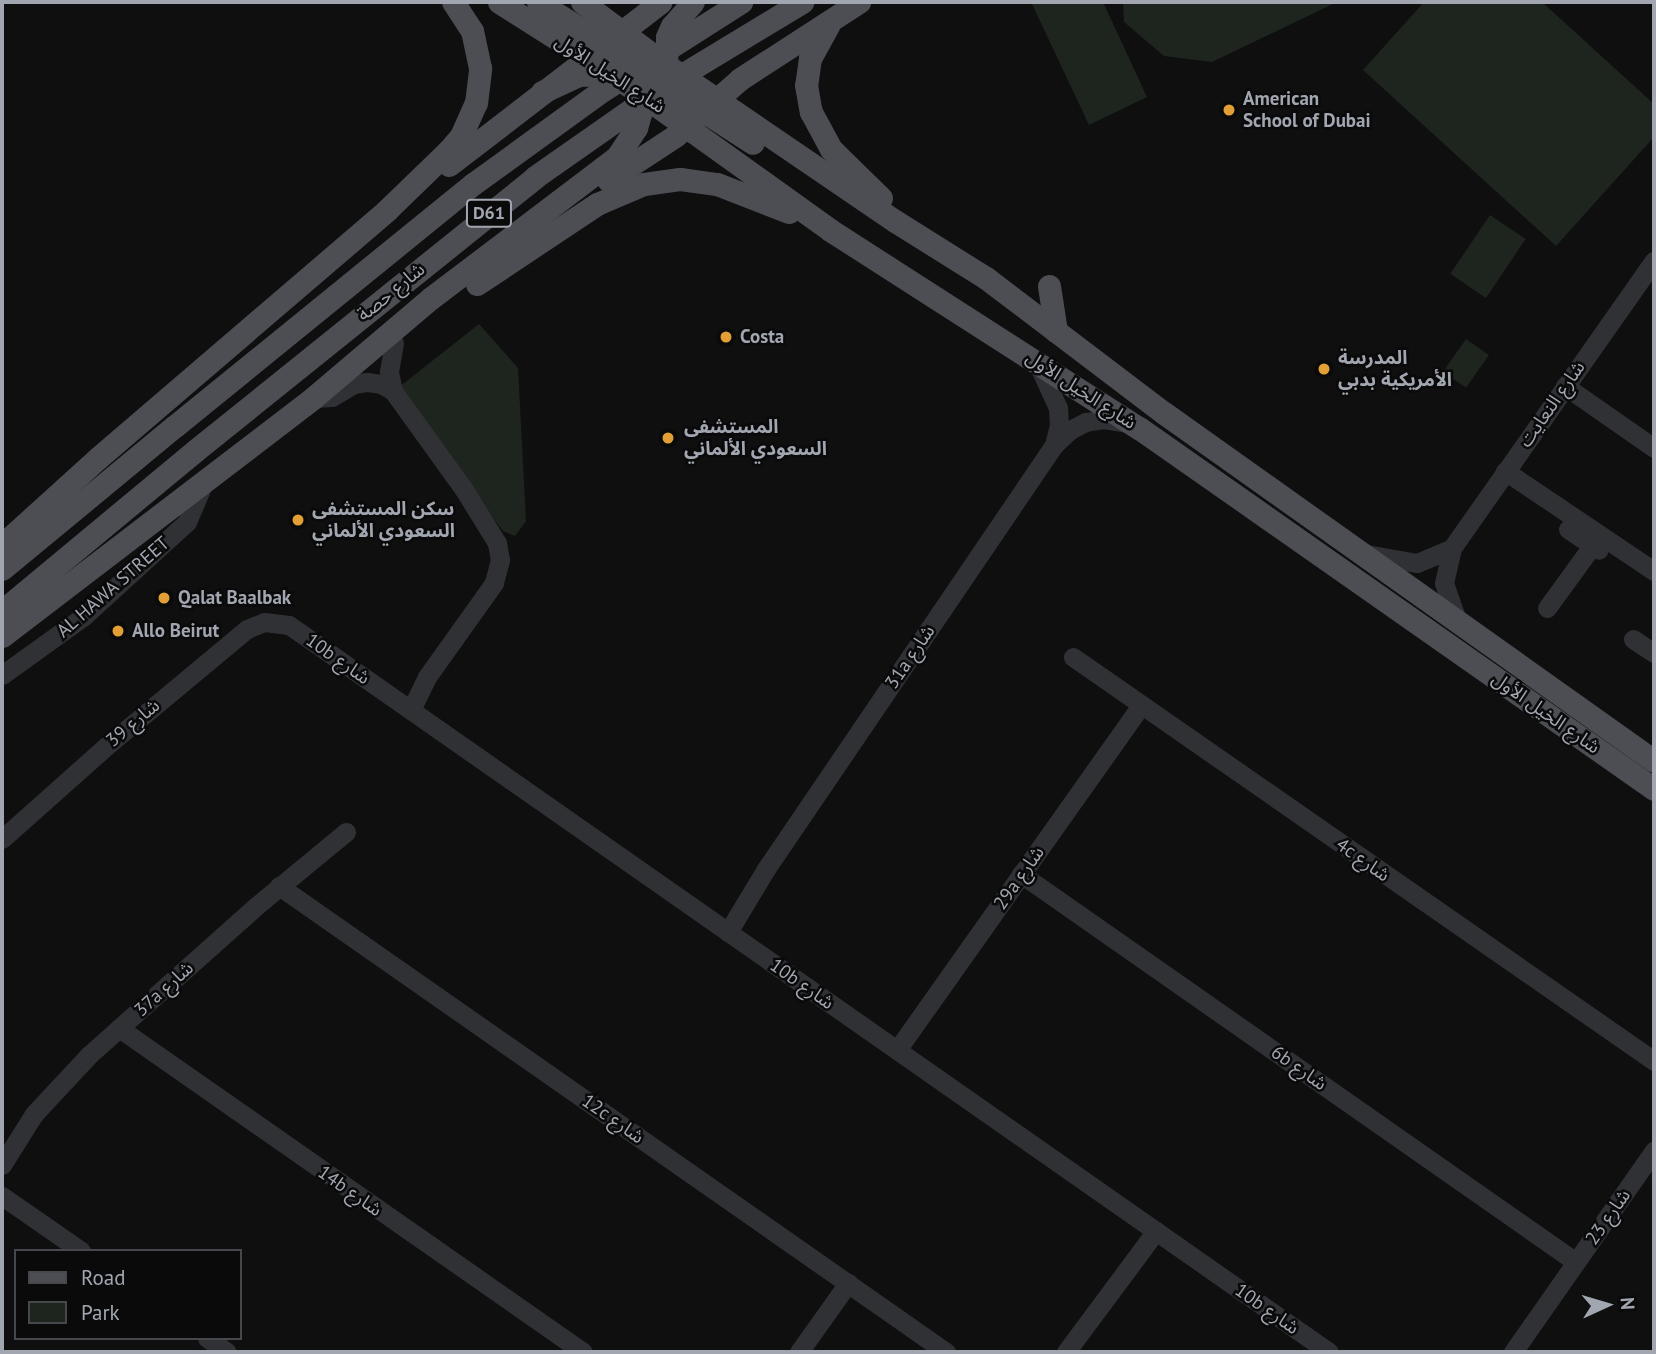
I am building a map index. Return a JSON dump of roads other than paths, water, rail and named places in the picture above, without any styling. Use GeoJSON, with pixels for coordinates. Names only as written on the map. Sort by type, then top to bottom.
{"type":"FeatureCollection","features":[{"type":"Feature","properties":{"kind":"main road"},"geometry":{"type":"LineString","coordinates":[[2,545],[98,457],[387,210],[461,136],[476,103],[480,68],[472,31],[453,2]]}},
{"type":"Feature","properties":{"kind":"main road","name":"شارع الخيل الأول"},"geometry":{"type":"LineString","coordinates":[[499,2],[610,39],[668,81]]}},
{"type":"Feature","properties":{"kind":"main road"},"geometry":{"type":"LineString","coordinates":[[2,636],[313,398],[431,298],[540,219],[627,147],[640,114],[630,77],[610,39],[538,2]]}},
{"type":"Feature","properties":{"kind":"main road","name":"شارع الخيل الأول"},"geometry":{"type":"LineString","coordinates":[[582,2],[610,39],[630,77],[703,112],[895,221],[970,267],[1164,413],[1654,761]]}},
{"type":"Feature","properties":{"kind":"main road"},"geometry":{"type":"LineString","coordinates":[[387,210],[428,182],[661,2]]}},
{"type":"Feature","properties":{"kind":"main road"},"geometry":{"type":"LineString","coordinates":[[668,81],[667,37],[672,26],[693,2]]}},
{"type":"Feature","properties":{"kind":"main road","name":"شارع حصة"},"geometry":{"type":"LineString","coordinates":[[2,569],[483,176],[603,90],[741,2]]}},
{"type":"Feature","properties":{"kind":"main road","name":"شارع حصة"},"geometry":{"type":"LineString","coordinates":[[2,611],[196,450],[535,177],[675,79],[802,2]]}},
{"type":"Feature","properties":{"kind":"main road"},"geometry":{"type":"LineString","coordinates":[[540,219],[608,180],[837,14],[859,2]]}},
{"type":"Feature","properties":{"kind":"main road"},"geometry":{"type":"LineString","coordinates":[[837,14],[813,48],[810,58],[806,85],[811,112],[831,149],[887,204],[895,221]]}},
{"type":"Feature","properties":{"kind":"main road"},"geometry":{"type":"LineString","coordinates":[[542,92],[579,75],[668,81],[703,112],[895,237],[932,255],[970,267]]}},
{"type":"Feature","properties":{"kind":"main road","name":"شارع الخيل الأول"},"geometry":{"type":"LineString","coordinates":[[703,112],[831,230],[939,302],[1034,358],[1134,424],[1654,789]]}},
{"type":"Feature","properties":{"kind":"main road"},"geometry":{"type":"LineString","coordinates":[[335,380],[394,343],[597,204],[644,184],[680,179],[717,184],[752,195],[831,230]]}},
{"type":"Feature","properties":{"kind":"main road"},"geometry":{"type":"LineString","coordinates":[[1049,286],[1056,331]]}},
{"type":"Feature","properties":{"kind":"street","name":"شارع النعايت"},"geometry":{"type":"LineString","coordinates":[[1458,624],[1444,583],[1452,548],[1654,261]]}},
{"type":"Feature","properties":{"kind":"street"},"geometry":{"type":"LineString","coordinates":[[394,343],[389,372],[393,391],[463,488],[497,543],[500,553],[500,566],[494,583],[406,706]]}},
{"type":"Feature","properties":{"kind":"street","name":"31a شارع"},"geometry":{"type":"LineString","coordinates":[[1034,358],[1058,408],[1059,425],[1054,445]]}},
{"type":"Feature","properties":{"kind":"street"},"geometry":{"type":"LineString","coordinates":[[313,398],[331,397],[354,384],[366,382],[381,384],[393,391]]}},
{"type":"Feature","properties":{"kind":"street"},"geometry":{"type":"LineString","coordinates":[[1565,386],[1654,448]]}},
{"type":"Feature","properties":{"kind":"street","name":"31a شارع"},"geometry":{"type":"LineString","coordinates":[[723,929],[1054,445],[1086,422],[1114,419],[1134,424]]}},
{"type":"Feature","properties":{"kind":"street"},"geometry":{"type":"LineString","coordinates":[[1502,476],[1595,548],[1547,608]]}},
{"type":"Feature","properties":{"kind":"street"},"geometry":{"type":"LineString","coordinates":[[1502,476],[1654,571]]}},
{"type":"Feature","properties":{"kind":"street","name":"AL HAWA STREET"},"geometry":{"type":"LineString","coordinates":[[2,675],[84,617],[187,522],[204,482]]}},
{"type":"Feature","properties":{"kind":"street"},"geometry":{"type":"LineString","coordinates":[[1362,553],[1417,563],[1452,548]]}},
{"type":"Feature","properties":{"kind":"street","name":"10b شارع"},"geometry":{"type":"LineString","coordinates":[[273,622],[297,629],[1329,1352]]}},
{"type":"Feature","properties":{"kind":"street","name":"شارع 39"},"geometry":{"type":"LineString","coordinates":[[2,839],[236,638],[255,625],[273,622]]}},
{"type":"Feature","properties":{"kind":"street"},"geometry":{"type":"LineString","coordinates":[[1633,639],[1654,653]]}},
{"type":"Feature","properties":{"kind":"street","name":"4c شارع"},"geometry":{"type":"LineString","coordinates":[[1073,657],[1654,1061]]}},
{"type":"Feature","properties":{"kind":"street","name":"29a شارع"},"geometry":{"type":"LineString","coordinates":[[897,1050],[1141,705]]}},
{"type":"Feature","properties":{"kind":"street","name":"37a شارع"},"geometry":{"type":"LineString","coordinates":[[2,1164],[34,1114],[60,1083],[279,886],[346,832]]}},
{"type":"Feature","properties":{"kind":"street","name":"6b شارع"},"geometry":{"type":"LineString","coordinates":[[1021,874],[1576,1262]]}},
{"type":"Feature","properties":{"kind":"street","name":"12c شارع"},"geometry":{"type":"LineString","coordinates":[[279,886],[946,1352]]}},
{"type":"Feature","properties":{"kind":"street","name":"14b شارع"},"geometry":{"type":"LineString","coordinates":[[119,1028],[583,1352]]}},
{"type":"Feature","properties":{"kind":"street","name":"شارع 23"},"geometry":{"type":"LineString","coordinates":[[1513,1352],[1654,1151]]}},
{"type":"Feature","properties":{"kind":"street"},"geometry":{"type":"LineString","coordinates":[[2,1196],[78,1249]]}},
{"type":"Feature","properties":{"kind":"street"},"geometry":{"type":"LineString","coordinates":[[1066,1352],[1151,1228]]}},
{"type":"Feature","properties":{"kind":"street"},"geometry":{"type":"LineString","coordinates":[[799,1352],[848,1283]]}},
{"type":"Feature","properties":{"kind":"street"},"geometry":{"type":"LineString","coordinates":[[210,1340],[227,1352]]}},
{"type":"Feature","properties":{"kind":"place","name":"American School of Dubai"},"geometry":{"type":"Point","coordinates":[1229,110]}},
{"type":"Feature","properties":{"kind":"place","name":"Costa"},"geometry":{"type":"Point","coordinates":[726,337]}},
{"type":"Feature","properties":{"kind":"place","name":"المدرسة الأمريكية بدبي"},"geometry":{"type":"Point","coordinates":[1324,369]}},
{"type":"Feature","properties":{"kind":"place","name":"المستشفى السعودي الألماني"},"geometry":{"type":"Point","coordinates":[668,438]}},
{"type":"Feature","properties":{"kind":"place","name":"سكن المستشفى السعودي الألماني"},"geometry":{"type":"Point","coordinates":[298,520]}},
{"type":"Feature","properties":{"kind":"place","name":"Qalat Baalbak"},"geometry":{"type":"Point","coordinates":[164,598]}},
{"type":"Feature","properties":{"kind":"place","name":"Allo Beirut"},"geometry":{"type":"Point","coordinates":[118,631]}}]}
